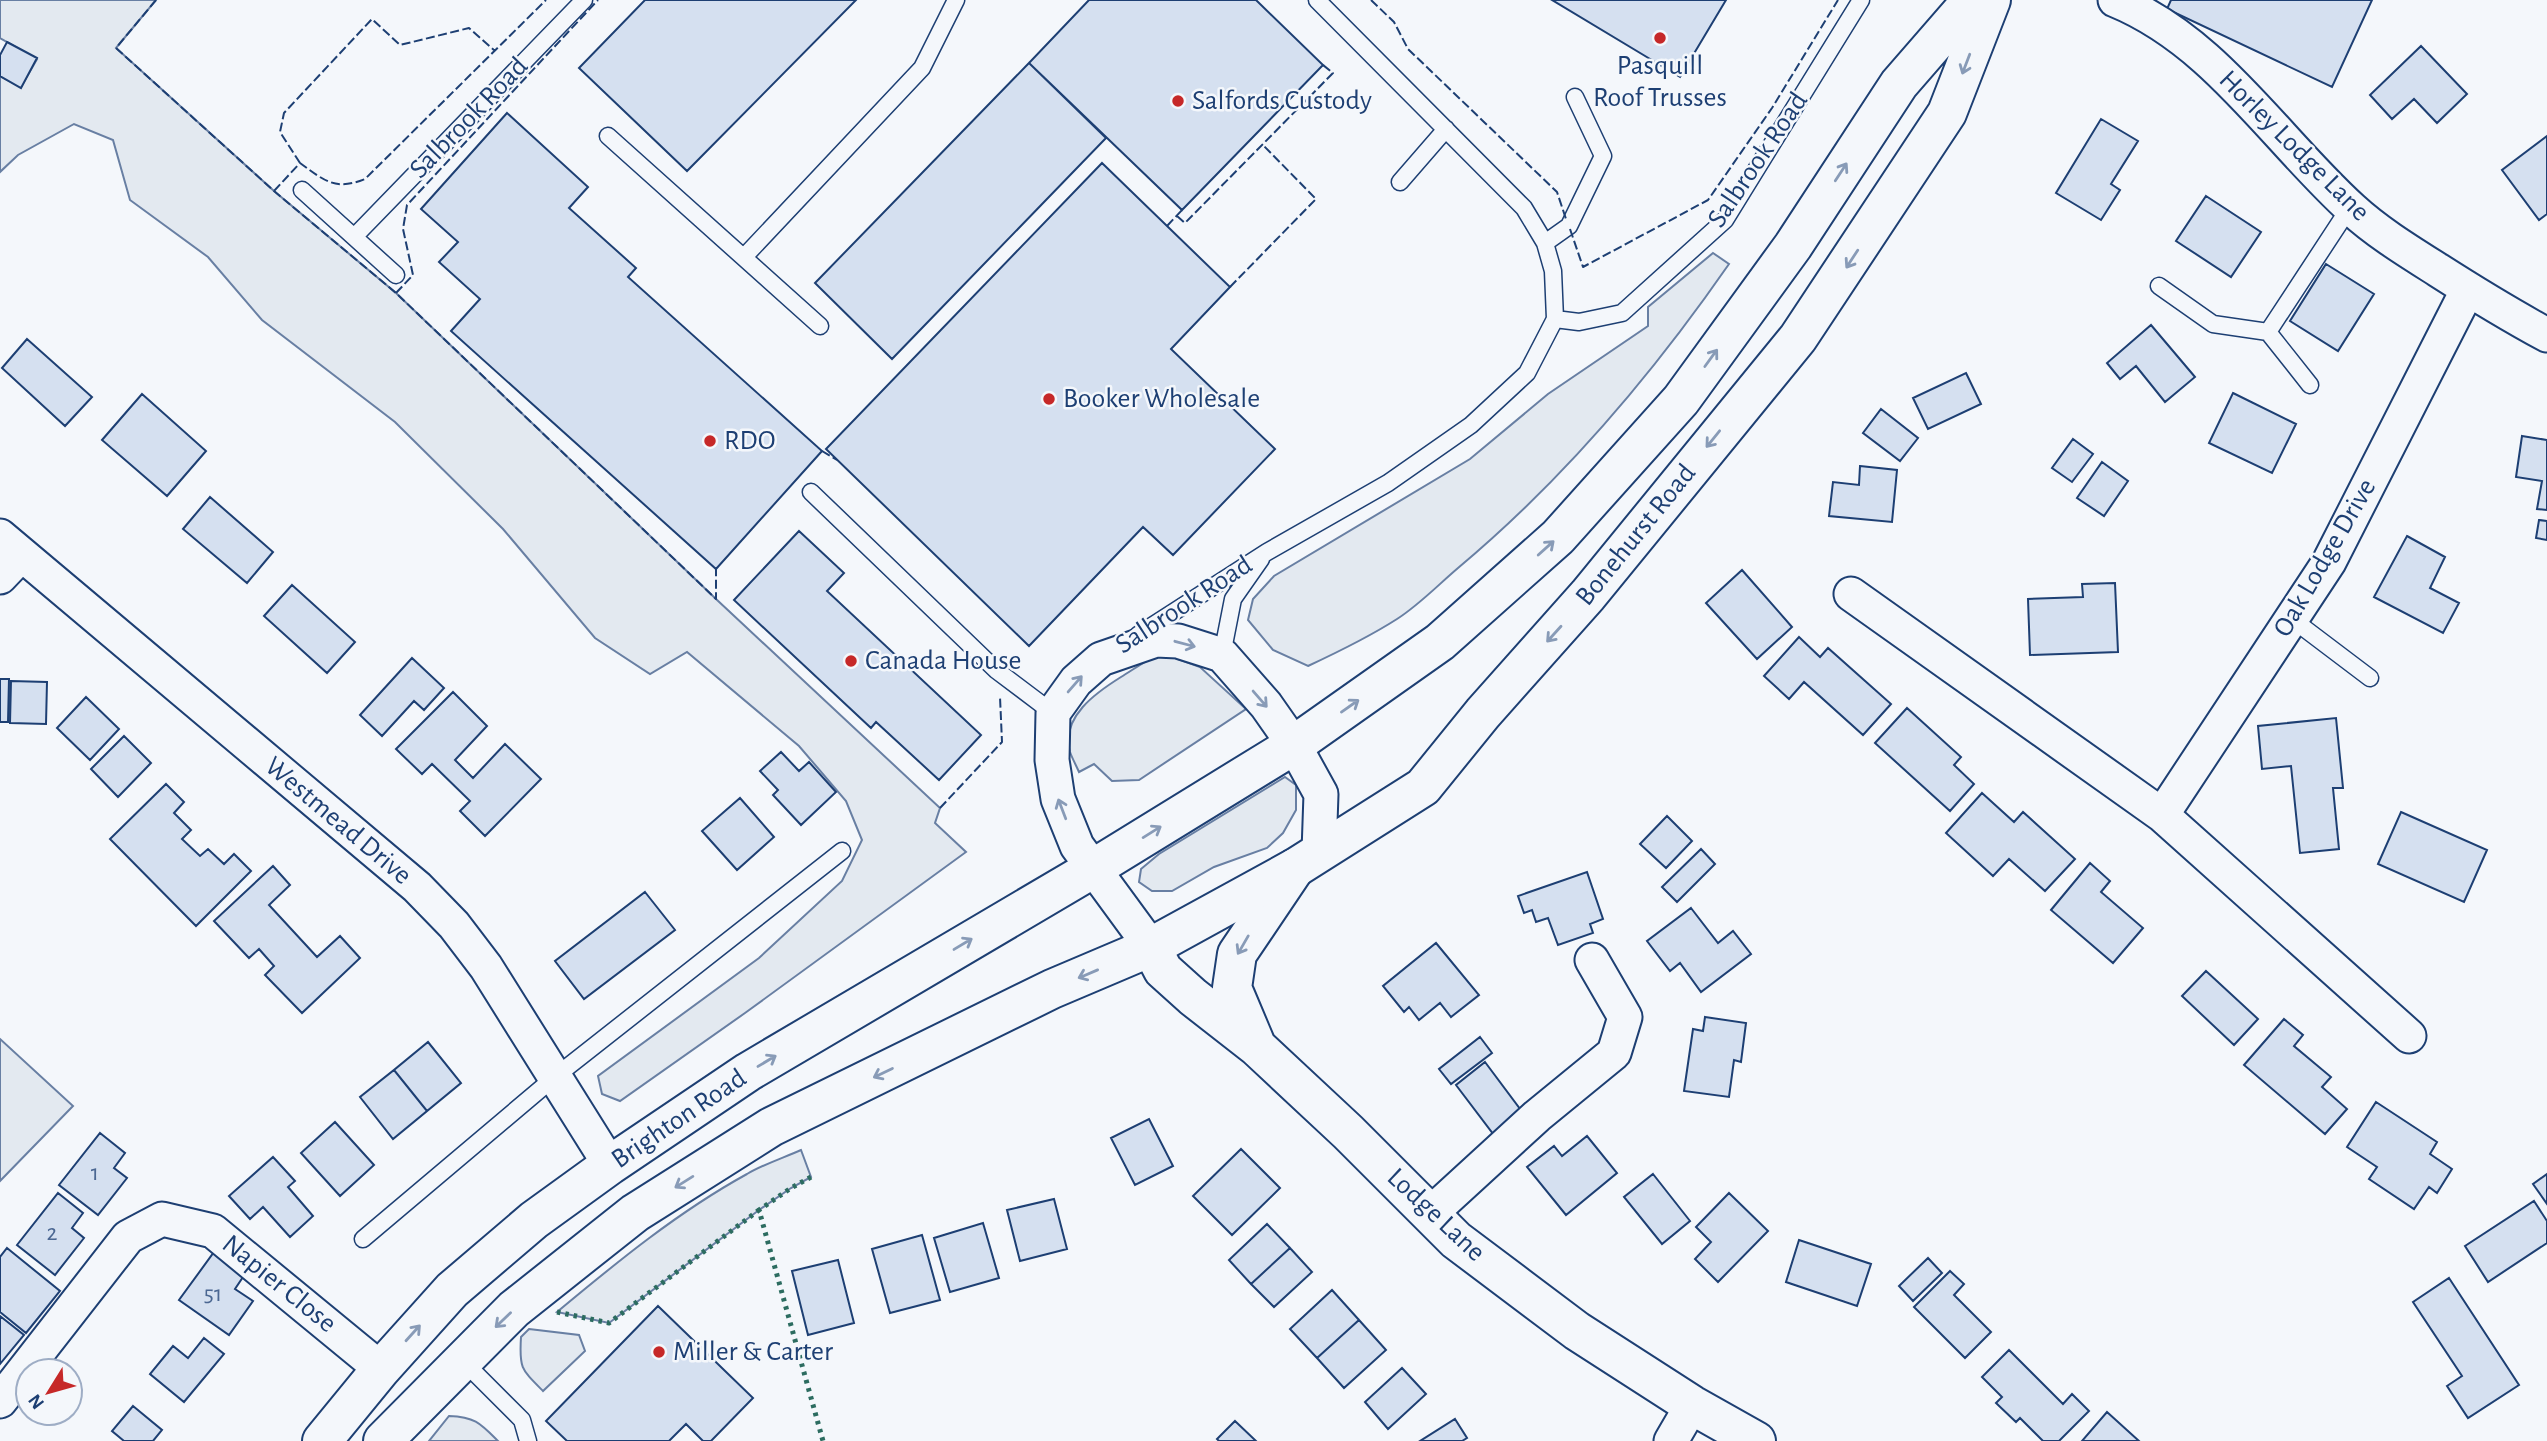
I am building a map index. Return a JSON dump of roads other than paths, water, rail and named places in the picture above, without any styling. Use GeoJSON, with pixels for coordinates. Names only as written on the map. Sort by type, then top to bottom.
{"type":"FeatureCollection","features":[{"type":"Feature","properties":{"kind":"main road","name":"Bonehurst Road"},"geometry":{"type":"LineString","coordinates":[[1094,868],[1294,745],[1440,642],[1558,537],[1681,400],[1793,246],[1899,84],[1972,0]]}},
{"type":"Feature","properties":{"kind":"main road","name":"Bonehurst Road"},"geometry":{"type":"LineString","coordinates":[[1151,947],[1307,860],[1423,787],[1483,713],[1588,595],[1798,338],[1947,113],[1991,0]]}},
{"type":"Feature","properties":{"kind":"main road"},"geometry":{"type":"LineString","coordinates":[[1257,1047],[1232,988],[1237,954],[1307,860]]}},
{"type":"Feature","properties":{"kind":"main road","name":"Brighton Road"},"geometry":{"type":"LineString","coordinates":[[322,1441],[381,1369],[452,1290],[534,1220],[748,1072],[1094,868]]}},
{"type":"Feature","properties":{"kind":"main road","name":"Brighton Road"},"geometry":{"type":"LineString","coordinates":[[383,1441],[514,1309],[635,1213],[771,1127],[1052,989],[1151,947]]}},
{"type":"Feature","properties":{"kind":"main road","name":"Lodge Lane"},"geometry":{"type":"LineString","coordinates":[[1151,947],[1163,970],[1257,1047],[1348,1132],[1456,1240],[1577,1331],[1692,1405],[1756,1441]]}},
{"type":"Feature","properties":{"kind":"street","name":"Horley Lodge Lane"},"geometry":{"type":"LineString","coordinates":[[2115,0],[2139,10],[2200,51],[2350,207],[2409,252],[2547,335]]}},
{"type":"Feature","properties":{"kind":"street","name":"Oak Lodge Drive"},"geometry":{"type":"LineString","coordinates":[[2162,815],[2329,562],[2468,289]]}},
{"type":"Feature","properties":{"kind":"street","name":"Westmead Drive"},"geometry":{"type":"LineString","coordinates":[[7,556],[417,887],[454,925],[486,967],[610,1165]]}},
{"type":"Feature","properties":{"kind":"street"},"geometry":{"type":"LineString","coordinates":[[1851,594],[2162,815],[2409,1036]]}},
{"type":"Feature","properties":{"kind":"street","name":"Salbrook Road"},"geometry":{"type":"LineString","coordinates":[[1053,713],[1076,681],[1101,659],[1156,640],[1178,641],[1222,655]]}},
{"type":"Feature","properties":{"kind":"street"},"geometry":{"type":"LineString","coordinates":[[1222,655],[1266,705],[1294,745],[1321,794],[1307,860]]}},
{"type":"Feature","properties":{"kind":"street"},"geometry":{"type":"LineString","coordinates":[[1053,713],[1052,760],[1058,799],[1077,846],[1151,947]]}},
{"type":"Feature","properties":{"kind":"street"},"geometry":{"type":"LineString","coordinates":[[1430,1214],[1537,1116],[1614,1053],[1625,1017],[1592,960]]}},
{"type":"Feature","properties":{"kind":"street","name":"Napier Close"},"geometry":{"type":"LineString","coordinates":[[0,1401],[128,1237],[162,1219],[213,1231],[381,1369]]}},
{"type":"Feature","properties":{"kind":"street"},"geometry":{"type":"LineString","coordinates":[[1671,1441],[1692,1405]]}},
{"type":"Feature","properties":{"kind":"lane","name":"Salbrook Road"},"geometry":{"type":"LineString","coordinates":[[354,237],[584,0]]}},
{"type":"Feature","properties":{"kind":"lane"},"geometry":{"type":"LineString","coordinates":[[744,257],[922,68],[956,0]]}},
{"type":"Feature","properties":{"kind":"lane","name":"Salbrook Road"},"geometry":{"type":"LineString","coordinates":[[1101,659],[1267,552],[1388,482],[1471,425],[1527,373],[1555,319],[1553,271],[1545,243],[1524,208],[1317,0]]}},
{"type":"Feature","properties":{"kind":"lane","name":"Salbrook Road"},"geometry":{"type":"LineString","coordinates":[[1555,319],[1579,322],[1622,313],[1725,220],[1861,0]]}},
{"type":"Feature","properties":{"kind":"lane"},"geometry":{"type":"LineString","coordinates":[[1545,243],[1569,226],[1603,156],[1575,97]]}},
{"type":"Feature","properties":{"kind":"lane"},"geometry":{"type":"LineString","coordinates":[[1400,182],[1446,129]]}},
{"type":"Feature","properties":{"kind":"lane"},"geometry":{"type":"LineString","coordinates":[[608,136],[820,326]]}},
{"type":"Feature","properties":{"kind":"lane"},"geometry":{"type":"LineString","coordinates":[[302,190],[396,275]]}},
{"type":"Feature","properties":{"kind":"lane"},"geometry":{"type":"LineString","coordinates":[[2269,332],[2350,207]]}},
{"type":"Feature","properties":{"kind":"lane"},"geometry":{"type":"LineString","coordinates":[[2159,286],[2213,324],[2269,332],[2310,384]]}},
{"type":"Feature","properties":{"kind":"lane"},"geometry":{"type":"LineString","coordinates":[[811,492],[996,670],[1053,713]]}},
{"type":"Feature","properties":{"kind":"lane","name":"Salbrook Road"},"geometry":{"type":"LineString","coordinates":[[1222,655],[1233,599],[1267,552]]}},
{"type":"Feature","properties":{"kind":"lane"},"geometry":{"type":"LineString","coordinates":[[2292,619],[2370,678]]}},
{"type":"Feature","properties":{"kind":"lane"},"geometry":{"type":"LineString","coordinates":[[363,1239],[555,1076],[842,851]]}},
{"type":"Feature","properties":{"kind":"lane"},"geometry":{"type":"LineString","coordinates":[[462,1360],[522,1420],[528,1441]]}},
{"type":"Feature","properties":{"kind":"place","name":"Pasquill Roof Trusses"},"geometry":{"type":"Point","coordinates":[1660,38]}},
{"type":"Feature","properties":{"kind":"place","name":"Salfords Custody"},"geometry":{"type":"Point","coordinates":[1178,101]}},
{"type":"Feature","properties":{"kind":"place","name":"Booker Wholesale"},"geometry":{"type":"Point","coordinates":[1049,399]}},
{"type":"Feature","properties":{"kind":"place","name":"RDO"},"geometry":{"type":"Point","coordinates":[710,441]}},
{"type":"Feature","properties":{"kind":"place","name":"Canada House"},"geometry":{"type":"Point","coordinates":[851,661]}},
{"type":"Feature","properties":{"kind":"place","name":"Miller & Carter"},"geometry":{"type":"Point","coordinates":[659,1352]}}]}
